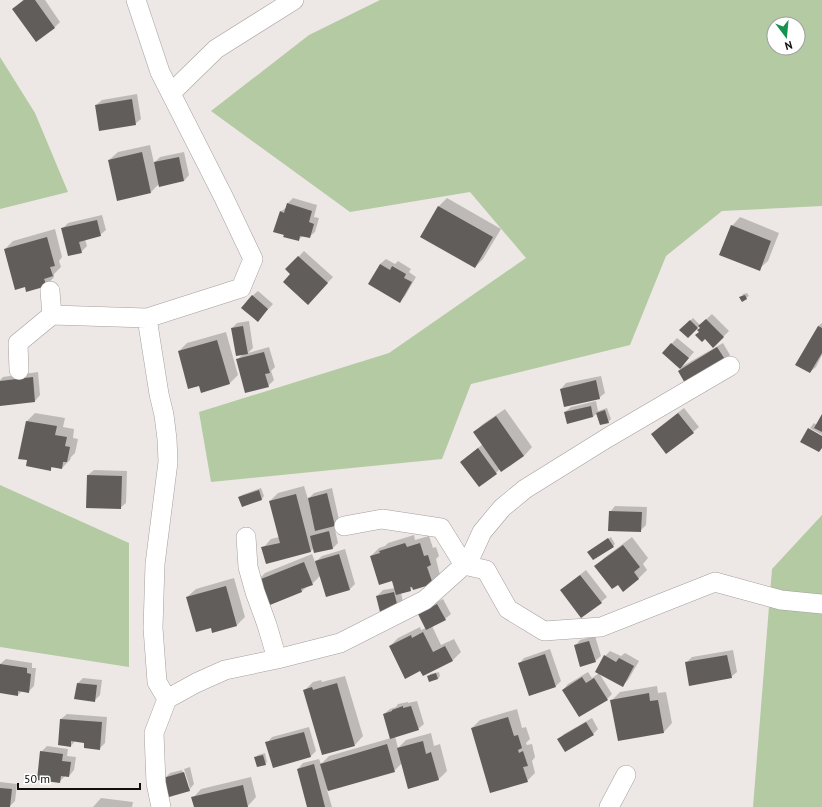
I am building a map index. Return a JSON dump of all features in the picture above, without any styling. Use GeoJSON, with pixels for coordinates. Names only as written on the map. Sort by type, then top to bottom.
{"type":"FeatureCollection","features":[{"type":"Feature","properties":{"kind":"street"},"geometry":{"type":"LineString","coordinates":[[19,370],[18,343],[52,315],[147,318],[241,288],[253,259],[160,72],[136,0]]}},
{"type":"Feature","properties":{"kind":"street"},"geometry":{"type":"LineString","coordinates":[[171,93],[216,49],[294,0]]}},
{"type":"Feature","properties":{"kind":"street"},"geometry":{"type":"LineString","coordinates":[[50,291],[52,315]]}},
{"type":"Feature","properties":{"kind":"street"},"geometry":{"type":"LineString","coordinates":[[147,318],[167,439],[168,462],[155,564],[153,628],[157,682],[167,699]]}},
{"type":"Feature","properties":{"kind":"street"},"geometry":{"type":"LineString","coordinates":[[161,807],[156,783],[154,733],[167,699],[225,670],[340,644],[425,600],[464,565],[471,556],[482,532],[502,508],[525,490],[607,438],[730,366]]}},
{"type":"Feature","properties":{"kind":"street"},"geometry":{"type":"LineString","coordinates":[[344,526],[382,519],[441,528],[464,565],[486,570],[508,609],[544,631],[601,627],[715,582],[781,600],[822,604]]}},
{"type":"Feature","properties":{"kind":"street"},"geometry":{"type":"LineString","coordinates":[[246,537],[248,567],[277,659]]}},
{"type":"Feature","properties":{"kind":"street"},"geometry":{"type":"LineString","coordinates":[[608,807],[626,775]]}},
{"type":"Feature","properties":{"kind":"green space"},"geometry":{"type":"Polygon","coordinates":[[[380,0],[822,0],[822,206],[722,211],[666,256],[630,345],[471,384],[442,459],[211,482],[199,412],[389,353],[526,258],[470,192],[350,212],[211,111],[309,35],[380,0]]]}},
{"type":"Feature","properties":{"kind":"green space"},"geometry":{"type":"Polygon","coordinates":[[[0,57],[35,113],[68,192],[0,209],[0,57]]]}},
{"type":"Feature","properties":{"kind":"green space"},"geometry":{"type":"Polygon","coordinates":[[[0,485],[129,543],[129,667],[0,647],[0,485]]]}},
{"type":"Feature","properties":{"kind":"green space"},"geometry":{"type":"Polygon","coordinates":[[[822,515],[822,807],[753,807],[772,569],[822,515]]]}},
{"type":"Feature","properties":{"kind":"building"},"geometry":{"type":"Polygon","coordinates":[[[24,0],[35,0],[55,28],[36,42],[12,9],[24,0]]]}},
{"type":"Feature","properties":{"kind":"building"},"geometry":{"type":"Polygon","coordinates":[[[132,99],[136,125],[99,131],[95,105],[132,99]]]}},
{"type":"Feature","properties":{"kind":"building"},"geometry":{"type":"Polygon","coordinates":[[[142,152],[151,193],[117,201],[108,160],[142,152]]]}},
{"type":"Feature","properties":{"kind":"building"},"geometry":{"type":"Polygon","coordinates":[[[179,157],[184,181],[159,187],[154,162],[179,157]]]}},
{"type":"Feature","properties":{"kind":"building"},"geometry":{"type":"Polygon","coordinates":[[[287,203],[312,211],[309,222],[314,224],[310,238],[300,236],[299,241],[283,237],[284,235],[273,232],[280,211],[284,213],[287,203]]]}},
{"type":"Feature","properties":{"kind":"building"},"geometry":{"type":"Polygon","coordinates":[[[438,206],[493,237],[475,268],[420,237],[438,206]]]}},
{"type":"Feature","properties":{"kind":"building"},"geometry":{"type":"Polygon","coordinates":[[[97,220],[101,236],[79,242],[82,253],[68,256],[61,228],[97,220]]]}},
{"type":"Feature","properties":{"kind":"building"},"geometry":{"type":"Polygon","coordinates":[[[731,225],[771,241],[760,271],[719,255],[731,225]]]}},
{"type":"Feature","properties":{"kind":"building"},"geometry":{"type":"Polygon","coordinates":[[[47,237],[55,266],[50,267],[53,276],[44,279],[47,286],[26,292],[25,287],[15,290],[4,249],[47,237]]]}},
{"type":"Feature","properties":{"kind":"building"},"geometry":{"type":"Polygon","coordinates":[[[298,256],[328,283],[308,305],[283,282],[290,274],[285,269],[298,256]]]}},
{"type":"Feature","properties":{"kind":"building"},"geometry":{"type":"Polygon","coordinates":[[[380,264],[390,270],[392,266],[406,274],[404,278],[412,282],[400,303],[368,284],[380,264]]]}},
{"type":"Feature","properties":{"kind":"building"},"geometry":{"type":"Polygon","coordinates":[[[252,295],[268,309],[258,322],[241,308],[252,295]]]}},
{"type":"Feature","properties":{"kind":"building"},"geometry":{"type":"Polygon","coordinates":[[[745,295],[747,299],[742,302],[739,297],[745,295]]]}},
{"type":"Feature","properties":{"kind":"building"},"geometry":{"type":"Polygon","coordinates":[[[706,319],[724,337],[713,348],[705,339],[702,342],[695,335],[699,332],[697,330],[700,328],[698,326],[706,319]]]}},
{"type":"Feature","properties":{"kind":"building"},"geometry":{"type":"Polygon","coordinates":[[[690,320],[698,328],[688,338],[679,330],[690,320]]]}},
{"type":"Feature","properties":{"kind":"building"},"geometry":{"type":"Polygon","coordinates":[[[243,326],[248,354],[236,356],[231,328],[243,326]]]}},
{"type":"Feature","properties":{"kind":"building"},"geometry":{"type":"Polygon","coordinates":[[[818,326],[822,328],[822,353],[810,373],[795,365],[818,326]]]}},
{"type":"Feature","properties":{"kind":"building"},"geometry":{"type":"Polygon","coordinates":[[[217,340],[230,384],[201,393],[199,386],[188,389],[178,351],[217,340]]]}},
{"type":"Feature","properties":{"kind":"building"},"geometry":{"type":"Polygon","coordinates":[[[671,343],[689,358],[680,369],[662,353],[671,343]]]}},
{"type":"Feature","properties":{"kind":"building"},"geometry":{"type":"Polygon","coordinates":[[[717,347],[726,361],[686,385],[678,371],[717,347]]]}},
{"type":"Feature","properties":{"kind":"building"},"geometry":{"type":"Polygon","coordinates":[[[264,352],[270,373],[265,374],[269,387],[245,393],[236,359],[264,352]]]}},
{"type":"Feature","properties":{"kind":"building"},"geometry":{"type":"Polygon","coordinates":[[[33,377],[35,402],[0,406],[0,381],[33,377]]]}},
{"type":"Feature","properties":{"kind":"building"},"geometry":{"type":"Polygon","coordinates":[[[596,380],[600,399],[564,407],[560,389],[596,380]]]}},
{"type":"Feature","properties":{"kind":"building"},"geometry":{"type":"Polygon","coordinates":[[[591,406],[593,417],[567,424],[564,412],[591,406]]]}},
{"type":"Feature","properties":{"kind":"building"},"geometry":{"type":"Polygon","coordinates":[[[605,410],[609,423],[600,425],[596,413],[605,410]]]}},
{"type":"Feature","properties":{"kind":"building"},"geometry":{"type":"Polygon","coordinates":[[[678,413],[694,433],[666,454],[651,434],[678,413]]]}},
{"type":"Feature","properties":{"kind":"building"},"geometry":{"type":"Polygon","coordinates":[[[822,414],[822,432],[814,428],[822,414]]]}},
{"type":"Feature","properties":{"kind":"building"},"geometry":{"type":"Polygon","coordinates":[[[496,416],[524,456],[501,472],[473,432],[496,416]]]}},
{"type":"Feature","properties":{"kind":"building"},"geometry":{"type":"Polygon","coordinates":[[[26,421],[57,426],[55,435],[67,437],[65,446],[70,447],[67,462],[63,462],[62,469],[51,467],[51,471],[26,466],[27,460],[18,459],[26,421]]]}},
{"type":"Feature","properties":{"kind":"building"},"geometry":{"type":"Polygon","coordinates":[[[808,428],[822,436],[822,448],[819,452],[800,442],[808,428]]]}},
{"type":"Feature","properties":{"kind":"building"},"geometry":{"type":"Polygon","coordinates":[[[478,448],[497,474],[479,487],[460,462],[478,448]]]}},
{"type":"Feature","properties":{"kind":"building"},"geometry":{"type":"Polygon","coordinates":[[[87,475],[122,476],[121,509],[86,508],[87,475]]]}},
{"type":"Feature","properties":{"kind":"building"},"geometry":{"type":"Polygon","coordinates":[[[259,490],[262,500],[242,507],[238,497],[259,490]]]}},
{"type":"Feature","properties":{"kind":"building"},"geometry":{"type":"Polygon","coordinates":[[[327,493],[335,526],[315,531],[308,498],[327,493]]]}},
{"type":"Feature","properties":{"kind":"building"},"geometry":{"type":"Polygon","coordinates":[[[296,494],[311,552],[266,564],[261,547],[280,543],[269,501],[296,494]]]}},
{"type":"Feature","properties":{"kind":"building"},"geometry":{"type":"Polygon","coordinates":[[[609,511],[642,512],[641,532],[608,531],[609,511]]]}},
{"type":"Feature","properties":{"kind":"building"},"geometry":{"type":"Polygon","coordinates":[[[329,531],[333,549],[314,553],[310,536],[329,531]]]}},
{"type":"Feature","properties":{"kind":"building"},"geometry":{"type":"Polygon","coordinates":[[[608,538],[614,547],[593,560],[587,552],[608,538]]]}},
{"type":"Feature","properties":{"kind":"building"},"geometry":{"type":"Polygon","coordinates":[[[405,543],[407,547],[420,543],[424,556],[428,555],[431,565],[427,567],[433,584],[413,590],[412,587],[410,587],[411,591],[396,595],[392,581],[379,585],[370,556],[380,553],[379,551],[405,543]]]}},
{"type":"Feature","properties":{"kind":"building"},"geometry":{"type":"Polygon","coordinates":[[[623,545],[640,567],[634,572],[639,579],[623,592],[618,585],[612,589],[594,566],[623,545]]]}},
{"type":"Feature","properties":{"kind":"building"},"geometry":{"type":"Polygon","coordinates":[[[339,554],[350,590],[326,597],[315,561],[339,554]]]}},
{"type":"Feature","properties":{"kind":"building"},"geometry":{"type":"Polygon","coordinates":[[[304,562],[313,585],[301,589],[302,592],[265,607],[256,581],[304,562]]]}},
{"type":"Feature","properties":{"kind":"building"},"geometry":{"type":"Polygon","coordinates":[[[580,575],[602,603],[581,618],[560,590],[580,575]]]}},
{"type":"Feature","properties":{"kind":"building"},"geometry":{"type":"Polygon","coordinates":[[[226,586],[237,626],[212,633],[211,628],[196,632],[186,597],[226,586]]]}},
{"type":"Feature","properties":{"kind":"building"},"geometry":{"type":"Polygon","coordinates":[[[394,592],[398,608],[380,612],[376,596],[394,592]]]}},
{"type":"Feature","properties":{"kind":"building"},"geometry":{"type":"Polygon","coordinates":[[[437,604],[446,620],[426,630],[418,614],[437,604]]]}},
{"type":"Feature","properties":{"kind":"building"},"geometry":{"type":"Polygon","coordinates":[[[423,632],[433,652],[445,646],[453,661],[423,676],[420,671],[405,679],[389,646],[411,635],[412,638],[423,632]]]}},
{"type":"Feature","properties":{"kind":"building"},"geometry":{"type":"Polygon","coordinates":[[[589,641],[596,662],[580,667],[574,645],[589,641]]]}},
{"type":"Feature","properties":{"kind":"building"},"geometry":{"type":"Polygon","coordinates":[[[545,654],[556,687],[529,696],[518,663],[545,654]]]}},
{"type":"Feature","properties":{"kind":"building"},"geometry":{"type":"Polygon","coordinates":[[[604,655],[616,662],[619,658],[634,666],[623,687],[595,672],[604,655]]]}},
{"type":"Feature","properties":{"kind":"building"},"geometry":{"type":"Polygon","coordinates":[[[727,655],[732,678],[689,686],[685,662],[727,655]]]}},
{"type":"Feature","properties":{"kind":"building"},"geometry":{"type":"Polygon","coordinates":[[[0,664],[27,668],[27,673],[31,674],[29,693],[18,691],[18,696],[0,693],[0,664]]]}},
{"type":"Feature","properties":{"kind":"building"},"geometry":{"type":"Polygon","coordinates":[[[436,673],[438,679],[429,682],[427,676],[436,673]]]}},
{"type":"Feature","properties":{"kind":"building"},"geometry":{"type":"Polygon","coordinates":[[[582,677],[586,683],[594,678],[608,700],[579,717],[562,690],[582,677]]]}},
{"type":"Feature","properties":{"kind":"building"},"geometry":{"type":"Polygon","coordinates":[[[77,683],[97,685],[95,702],[74,699],[77,683]]]}},
{"type":"Feature","properties":{"kind":"building"},"geometry":{"type":"Polygon","coordinates":[[[337,683],[355,746],[322,755],[303,690],[312,687],[313,690],[337,683]]]}},
{"type":"Feature","properties":{"kind":"building"},"geometry":{"type":"Polygon","coordinates":[[[649,693],[650,701],[658,700],[664,733],[618,741],[610,700],[649,693]]]}},
{"type":"Feature","properties":{"kind":"building"},"geometry":{"type":"Polygon","coordinates":[[[403,706],[403,708],[411,706],[419,730],[390,739],[383,714],[403,706]]]}},
{"type":"Feature","properties":{"kind":"building"},"geometry":{"type":"Polygon","coordinates":[[[508,717],[514,736],[518,735],[522,748],[518,750],[519,753],[523,751],[528,766],[523,767],[528,782],[490,793],[471,728],[508,717]]]}},
{"type":"Feature","properties":{"kind":"building"},"geometry":{"type":"Polygon","coordinates":[[[60,719],[102,722],[100,750],[84,748],[84,743],[71,741],[71,747],[58,745],[60,719]]]}},
{"type":"Feature","properties":{"kind":"building"},"geometry":{"type":"Polygon","coordinates":[[[586,722],[594,735],[565,752],[557,739],[586,722]]]}},
{"type":"Feature","properties":{"kind":"building"},"geometry":{"type":"Polygon","coordinates":[[[304,732],[311,757],[273,768],[265,742],[304,732]]]}},
{"type":"Feature","properties":{"kind":"building"},"geometry":{"type":"Polygon","coordinates":[[[423,741],[426,754],[431,752],[439,780],[408,789],[397,748],[423,741]]]}},
{"type":"Feature","properties":{"kind":"building"},"geometry":{"type":"Polygon","coordinates":[[[387,744],[395,772],[328,791],[320,764],[387,744]]]}},
{"type":"Feature","properties":{"kind":"building"},"geometry":{"type":"Polygon","coordinates":[[[40,751],[63,754],[62,761],[71,762],[69,777],[61,776],[60,783],[37,780],[40,751]]]}},
{"type":"Feature","properties":{"kind":"building"},"geometry":{"type":"Polygon","coordinates":[[[263,755],[266,765],[257,767],[254,757],[263,755]]]}},
{"type":"Feature","properties":{"kind":"building"},"geometry":{"type":"Polygon","coordinates":[[[314,764],[325,807],[307,807],[297,769],[314,764]]]}},
{"type":"Feature","properties":{"kind":"building"},"geometry":{"type":"Polygon","coordinates":[[[184,772],[190,791],[169,797],[163,778],[184,772]]]}},
{"type":"Feature","properties":{"kind":"building"},"geometry":{"type":"Polygon","coordinates":[[[243,785],[248,807],[194,807],[191,797],[243,785]]]}},
{"type":"Feature","properties":{"kind":"building"},"geometry":{"type":"Polygon","coordinates":[[[0,788],[12,789],[10,807],[0,807],[0,788]]]}}]}
